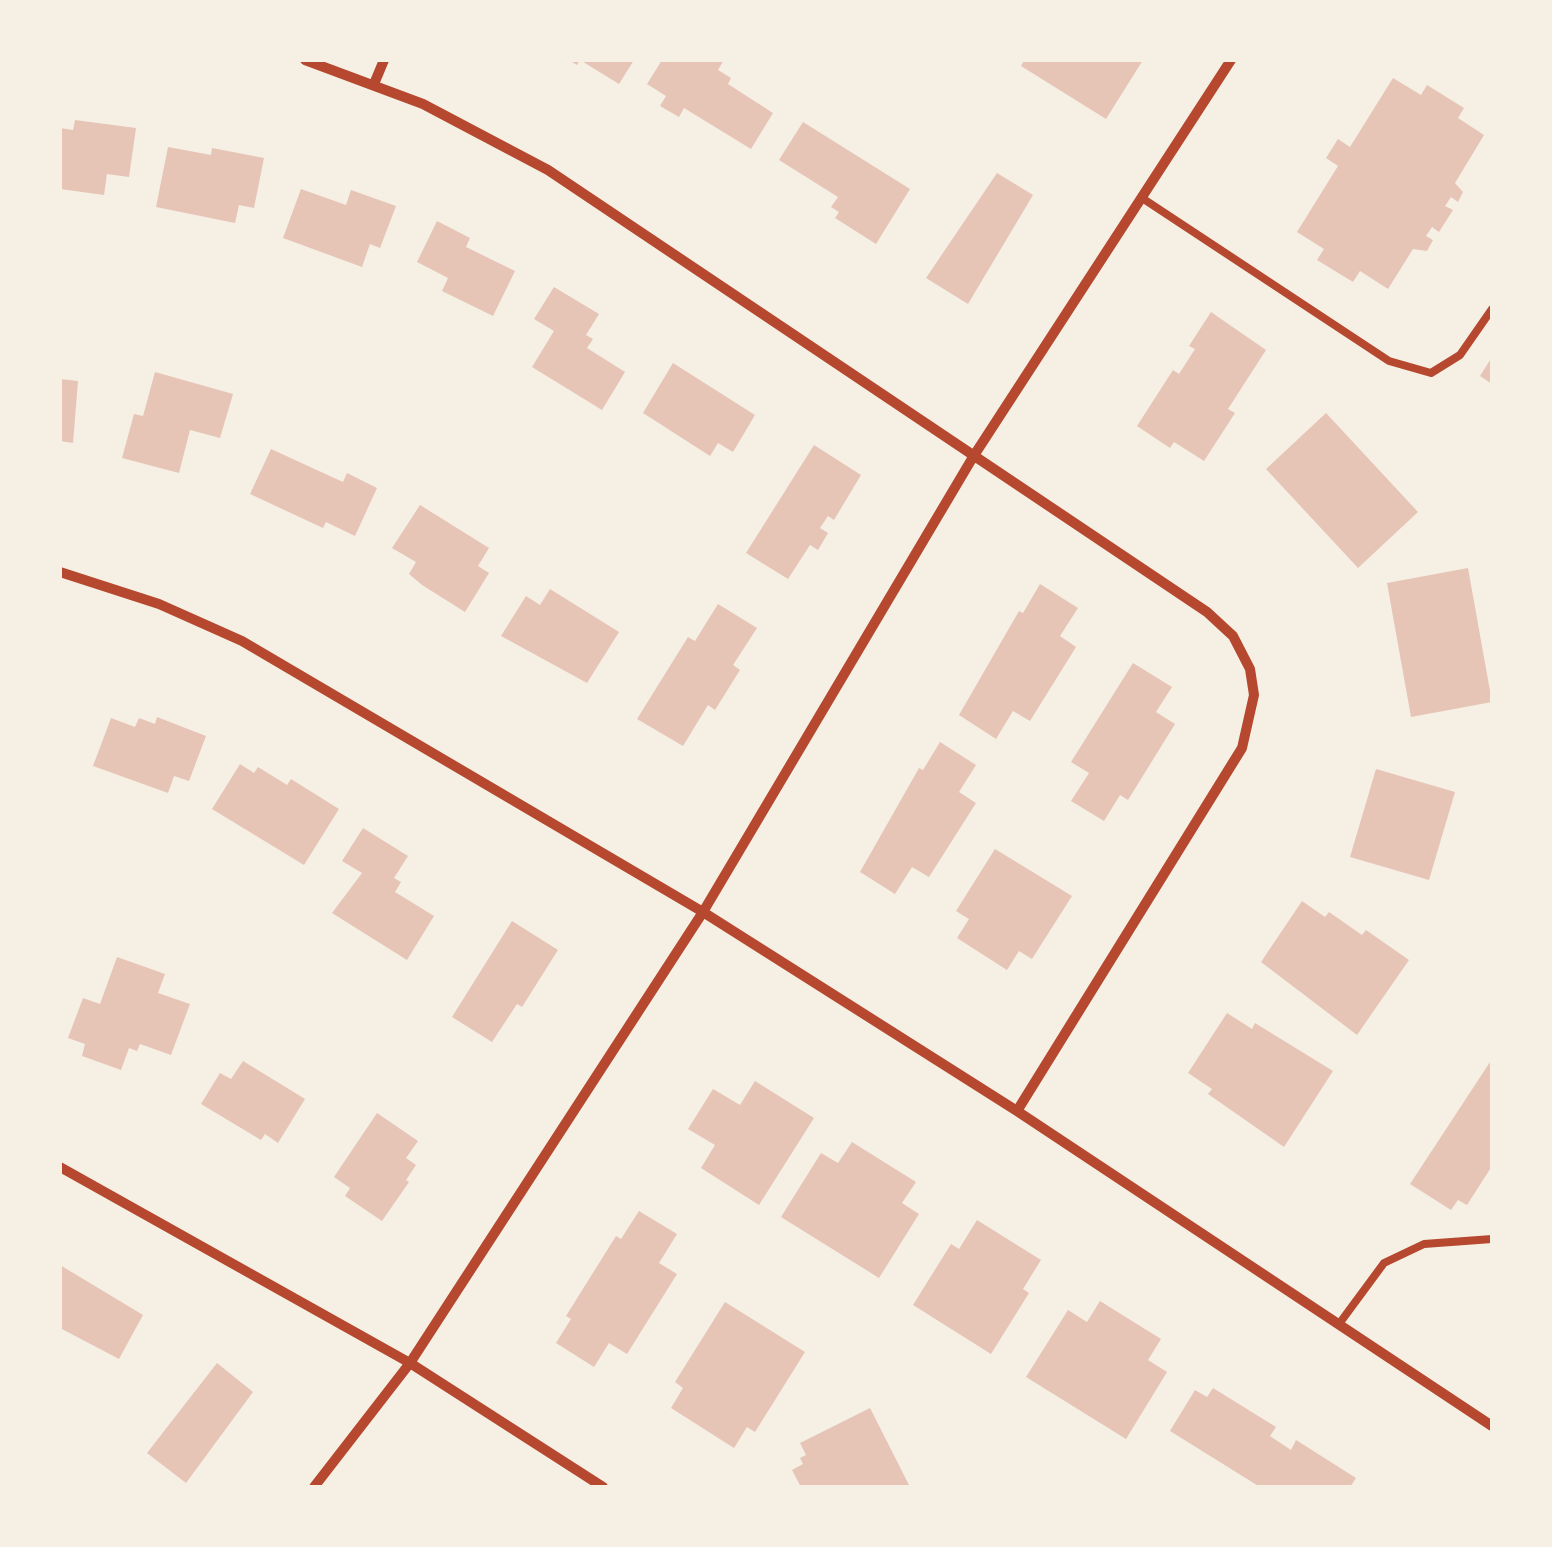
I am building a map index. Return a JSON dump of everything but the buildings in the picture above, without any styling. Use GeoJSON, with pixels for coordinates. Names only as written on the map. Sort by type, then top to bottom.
{"type":"FeatureCollection","features":[{"type":"Feature","properties":{"kind":"street"},"geometry":{"type":"LineString","coordinates":[[305,60],[455,119],[548,170],[1214,617],[1243,652],[1254,695],[1242,748],[1016,1111]]}},
{"type":"Feature","properties":{"kind":"street"},"geometry":{"type":"LineString","coordinates":[[374,84],[384,60]]}},
{"type":"Feature","properties":{"kind":"street"},"geometry":{"type":"LineString","coordinates":[[314,1487],[410,1363],[704,912],[973,457],[1231,60]]}},
{"type":"Feature","properties":{"kind":"street"},"geometry":{"type":"LineString","coordinates":[[60,572],[160,604],[242,641],[704,912],[1016,1111],[1492,1426]]}},
{"type":"Feature","properties":{"kind":"street"},"geometry":{"type":"LineString","coordinates":[[60,1167],[410,1363],[604,1487]]}},
{"type":"Feature","properties":{"kind":"lane"},"geometry":{"type":"LineString","coordinates":[[1142,198],[1389,361],[1430,374],[1460,355],[1492,309]]}},
{"type":"Feature","properties":{"kind":"lane"},"geometry":{"type":"LineString","coordinates":[[1339,1324],[1384,1263],[1424,1244],[1492,1239]]}}]}
